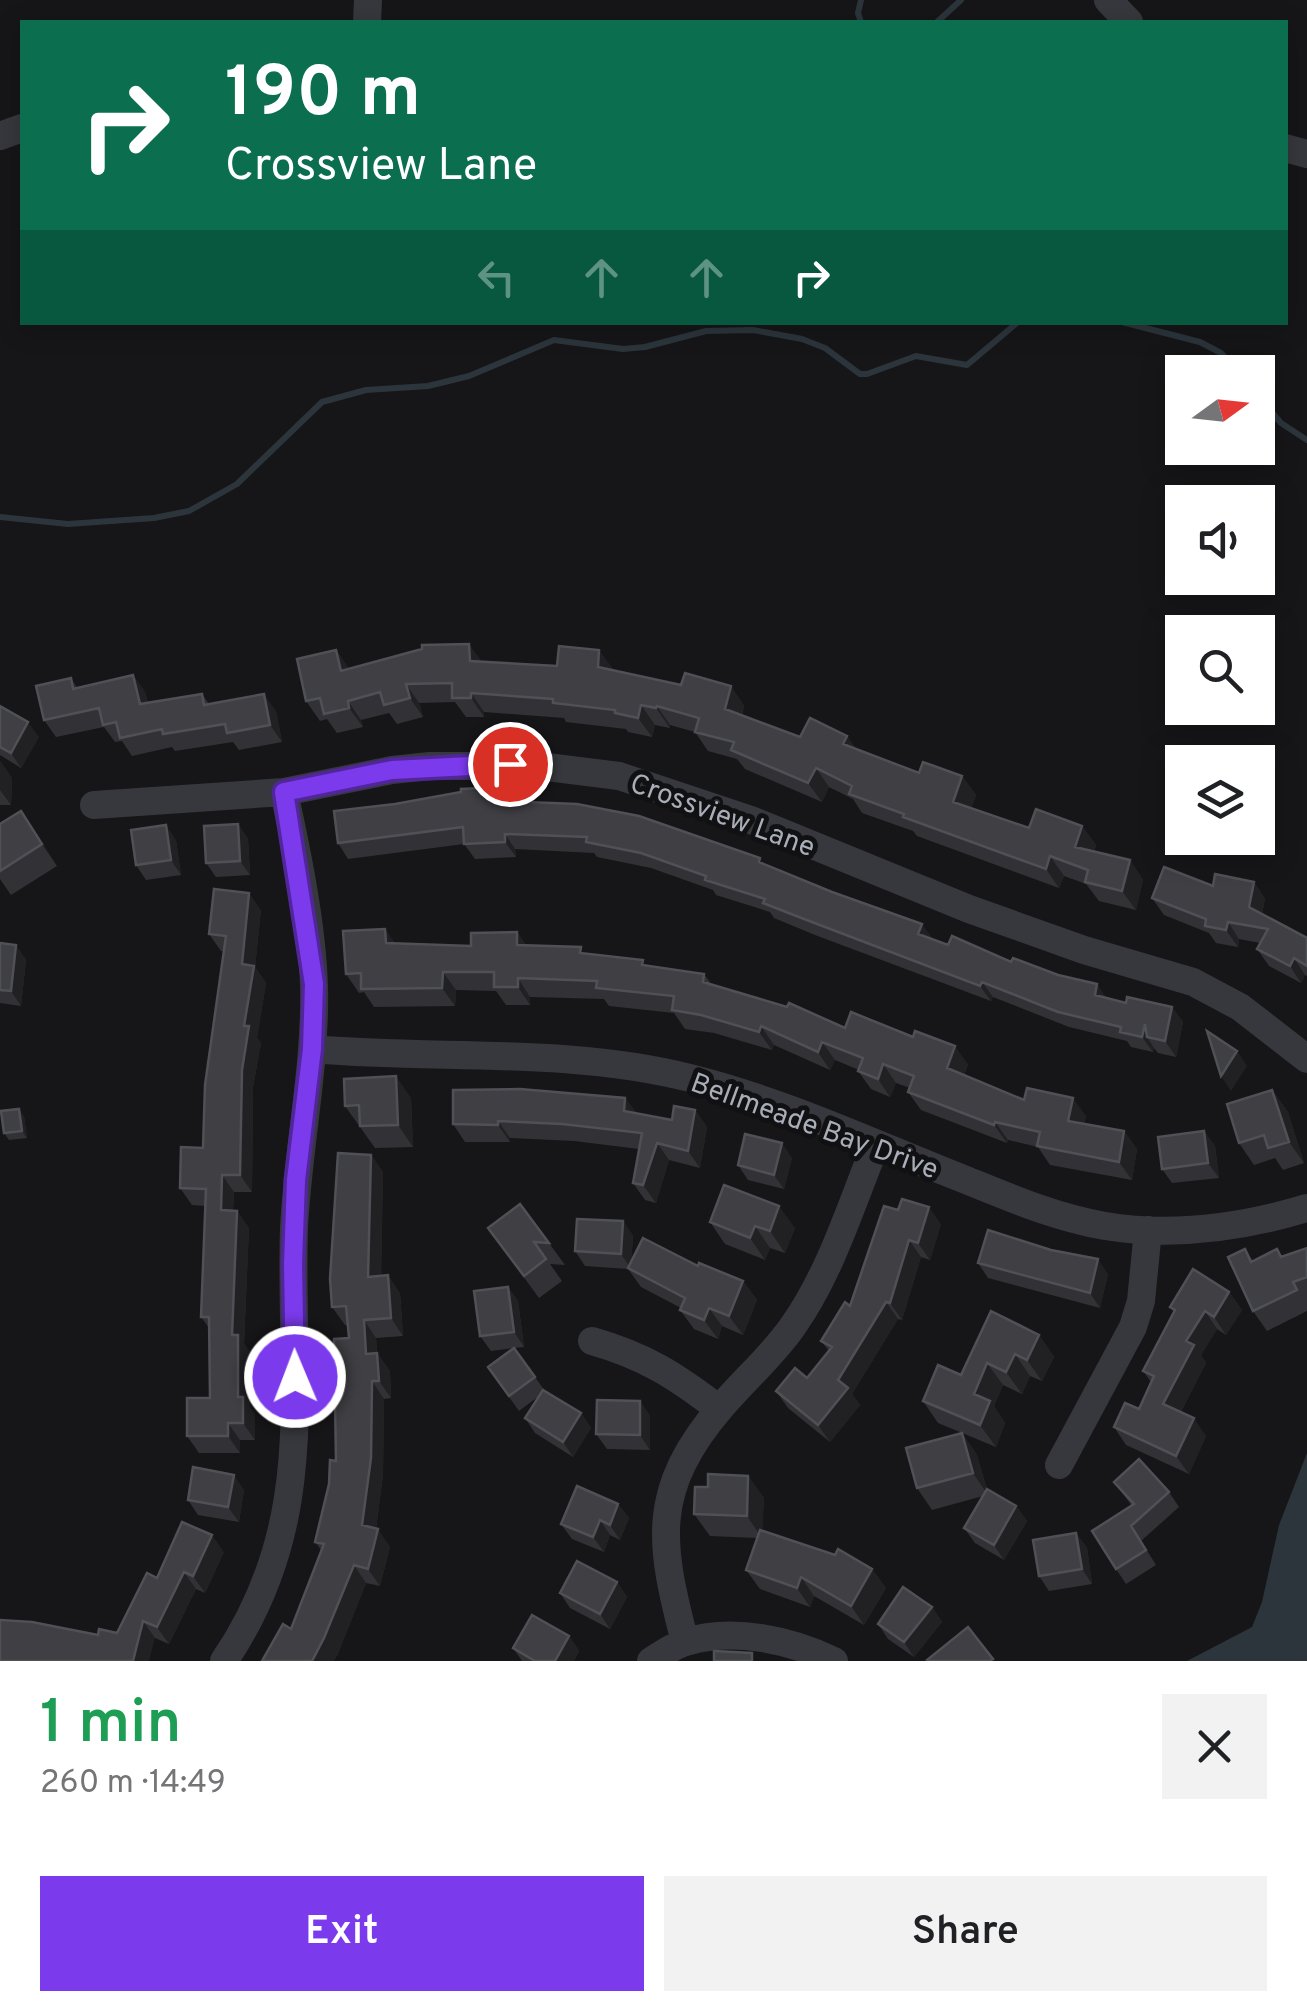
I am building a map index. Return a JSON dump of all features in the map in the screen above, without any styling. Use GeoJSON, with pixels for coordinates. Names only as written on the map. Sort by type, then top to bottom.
{"type":"FeatureCollection","features":[{"type":"Feature","properties":{"kind":"street"},"geometry":{"type":"LineString","coordinates":[[1108,0],[1127,20]]}},
{"type":"Feature","properties":{"kind":"street","name":"Crossview Lane"},"geometry":{"type":"LineString","coordinates":[[94,806],[284,792],[392,770],[447,765],[539,766],[619,776],[751,820],[1034,933],[1193,982],[1240,1007],[1307,1059]]}},
{"type":"Feature","properties":{"kind":"street"},"geometry":{"type":"LineString","coordinates":[[224,1661],[258,1601],[277,1553],[288,1509],[296,1430],[296,1180],[312,1049],[314,984],[284,792]]}},
{"type":"Feature","properties":{"kind":"street","name":"Bellmeade Bay Drive"},"geometry":{"type":"LineString","coordinates":[[312,1049],[632,1066],[746,1094],[1061,1216],[1148,1230],[1259,1223],[1307,1208]]}},
{"type":"Feature","properties":{"kind":"street"},"geometry":{"type":"LineString","coordinates":[[685,1642],[667,1565],[665,1518],[671,1488],[682,1463],[720,1409],[791,1329],[812,1297],[876,1144]]}},
{"type":"Feature","properties":{"kind":"street"},"geometry":{"type":"LineString","coordinates":[[1059,1465],[1133,1327],[1141,1301],[1148,1230]]}},
{"type":"Feature","properties":{"kind":"street"},"geometry":{"type":"LineString","coordinates":[[592,1341],[643,1357],[720,1409]]}},
{"type":"Feature","properties":{"kind":"street"},"geometry":{"type":"LineString","coordinates":[[650,1661],[685,1642],[735,1635],[773,1640],[834,1661]]}},
{"type":"Feature","properties":{"kind":"shaded area"},"geometry":{"type":"Polygon","coordinates":[[[1307,1453],[1307,1661],[1187,1661],[1252,1627],[1262,1602],[1279,1525],[1307,1453]]]}},
{"type":"Feature","properties":{"kind":"building"},"geometry":{"type":"Polygon","coordinates":[[[469,644],[470,661],[557,666],[559,646],[599,650],[598,667],[681,685],[685,673],[731,686],[725,709],[800,737],[810,718],[847,736],[843,744],[919,773],[923,762],[962,776],[953,802],[1029,828],[1036,809],[1082,826],[1075,847],[1130,860],[1122,891],[1085,882],[1088,870],[1050,856],[1046,869],[903,817],[904,814],[849,794],[852,786],[816,768],[808,783],[731,750],[734,742],[695,732],[699,718],[657,706],[641,705],[638,718],[615,710],[553,703],[553,699],[471,693],[471,698],[452,698],[452,683],[406,684],[410,698],[384,705],[380,692],[348,701],[349,708],[324,714],[320,698],[306,701],[297,659],[336,650],[341,671],[422,649],[422,645],[469,644]]]}},
{"type":"Feature","properties":{"kind":"building"},"geometry":{"type":"Polygon","coordinates":[[[133,675],[140,704],[202,694],[204,705],[264,694],[270,725],[227,733],[225,724],[163,734],[162,729],[120,738],[116,722],[103,725],[99,708],[44,720],[36,686],[71,678],[73,689],[133,675]]]}},
{"type":"Feature","properties":{"kind":"building"},"geometry":{"type":"Polygon","coordinates":[[[0,706],[28,722],[11,753],[0,747],[0,706]]]}},
{"type":"Feature","properties":{"kind":"building"},"geometry":{"type":"Polygon","coordinates":[[[501,787],[502,801],[577,804],[639,816],[760,858],[759,862],[832,892],[922,924],[918,934],[948,945],[952,936],[1011,962],[1013,958],[1097,984],[1095,995],[1126,1003],[1127,997],[1172,1007],[1165,1041],[1147,1037],[1145,1024],[1142,1037],[1120,1032],[1121,1027],[1058,1012],[982,982],[980,986],[763,903],[765,899],[705,880],[706,876],[641,853],[586,842],[587,837],[505,834],[505,842],[464,844],[463,827],[338,843],[334,811],[395,804],[461,789],[501,787]]]}},
{"type":"Feature","properties":{"kind":"building"},"geometry":{"type":"Polygon","coordinates":[[[21,811],[42,844],[0,871],[0,824],[21,811]]]}},
{"type":"Feature","properties":{"kind":"building"},"geometry":{"type":"Polygon","coordinates":[[[238,824],[240,861],[206,863],[204,826],[238,824]]]}},
{"type":"Feature","properties":{"kind":"building"},"geometry":{"type":"Polygon","coordinates":[[[166,825],[171,860],[136,865],[131,830],[166,825]]]}},
{"type":"Feature","properties":{"kind":"building"},"geometry":{"type":"Polygon","coordinates":[[[1164,867],[1213,886],[1215,874],[1254,882],[1249,907],[1307,938],[1307,966],[1294,958],[1290,966],[1257,949],[1268,929],[1228,922],[1226,930],[1205,926],[1206,919],[1152,898],[1164,867]]]}},
{"type":"Feature","properties":{"kind":"building"},"geometry":{"type":"Polygon","coordinates":[[[214,889],[249,893],[242,964],[254,966],[244,1026],[249,1026],[242,1070],[240,1175],[222,1175],[221,1210],[237,1211],[232,1335],[238,1335],[238,1397],[243,1397],[243,1423],[228,1423],[228,1436],[187,1436],[187,1398],[210,1398],[209,1317],[201,1317],[206,1189],[180,1188],[181,1147],[203,1148],[205,1085],[226,936],[209,934],[214,889]]]}},
{"type":"Feature","properties":{"kind":"building"},"geometry":{"type":"Polygon","coordinates":[[[385,929],[386,943],[471,946],[471,933],[517,932],[517,945],[581,947],[580,953],[643,960],[642,965],[704,974],[703,982],[787,1007],[789,1003],[845,1028],[851,1012],[913,1037],[915,1031],[955,1046],[947,1068],[1024,1100],[1027,1088],[1073,1098],[1068,1121],[1124,1131],[1119,1162],[1037,1146],[1040,1132],[995,1122],[994,1125],[908,1092],[914,1076],[883,1064],[878,1079],[858,1071],[863,1058],[822,1042],[818,1052],[761,1026],[759,1032],[672,1010],[674,996],[596,988],[597,981],[518,978],[518,987],[494,987],[494,972],[443,972],[442,988],[361,989],[361,973],[346,974],[343,931],[385,929]]]}},
{"type":"Feature","properties":{"kind":"building"},"geometry":{"type":"Polygon","coordinates":[[[0,943],[16,945],[11,991],[0,990],[0,943]]]}},
{"type":"Feature","properties":{"kind":"building"},"geometry":{"type":"Polygon","coordinates":[[[1207,1031],[1237,1051],[1221,1076],[1207,1031]]]}},
{"type":"Feature","properties":{"kind":"building"},"geometry":{"type":"Polygon","coordinates":[[[396,1076],[398,1125],[360,1126],[359,1105],[345,1106],[344,1079],[396,1076]]]}},
{"type":"Feature","properties":{"kind":"building"},"geometry":{"type":"Polygon","coordinates":[[[520,1089],[625,1098],[624,1111],[672,1120],[674,1106],[695,1110],[688,1151],[657,1143],[643,1185],[633,1183],[642,1133],[562,1124],[453,1124],[453,1090],[520,1089]]]}},
{"type":"Feature","properties":{"kind":"building"},"geometry":{"type":"Polygon","coordinates":[[[1272,1090],[1289,1142],[1268,1148],[1264,1135],[1239,1143],[1227,1104],[1272,1090]]]}},
{"type":"Feature","properties":{"kind":"building"},"geometry":{"type":"Polygon","coordinates":[[[19,1109],[22,1131],[4,1133],[1,1111],[19,1109]]]}},
{"type":"Feature","properties":{"kind":"building"},"geometry":{"type":"Polygon","coordinates":[[[1204,1131],[1208,1163],[1162,1169],[1158,1137],[1204,1131]]]}},
{"type":"Feature","properties":{"kind":"building"},"geometry":{"type":"Polygon","coordinates":[[[745,1134],[782,1143],[774,1175],[738,1165],[745,1134]]]}},
{"type":"Feature","properties":{"kind":"building"},"geometry":{"type":"Polygon","coordinates":[[[338,1153],[371,1155],[368,1277],[388,1275],[391,1318],[364,1320],[366,1354],[377,1353],[379,1381],[372,1381],[371,1458],[362,1525],[378,1529],[368,1569],[354,1565],[312,1661],[262,1661],[283,1624],[291,1629],[324,1544],[315,1542],[329,1484],[330,1460],[336,1461],[334,1339],[349,1338],[346,1306],[332,1307],[330,1279],[338,1153]]]}},
{"type":"Feature","properties":{"kind":"building"},"geometry":{"type":"Polygon","coordinates":[[[724,1185],[779,1206],[770,1231],[755,1226],[750,1238],[710,1222],[724,1185]]]}},
{"type":"Feature","properties":{"kind":"building"},"geometry":{"type":"Polygon","coordinates":[[[902,1199],[929,1207],[918,1243],[909,1240],[890,1303],[886,1302],[838,1380],[848,1388],[818,1425],[776,1391],[795,1368],[807,1378],[832,1347],[821,1341],[845,1302],[850,1306],[884,1206],[898,1210],[902,1199]]]}},
{"type":"Feature","properties":{"kind":"building"},"geometry":{"type":"Polygon","coordinates":[[[520,1204],[549,1243],[534,1242],[546,1259],[524,1276],[488,1228],[520,1204]]]}},
{"type":"Feature","properties":{"kind":"building"},"geometry":{"type":"Polygon","coordinates":[[[577,1219],[623,1221],[621,1254],[575,1251],[577,1219]]]}},
{"type":"Feature","properties":{"kind":"building"},"geometry":{"type":"Polygon","coordinates":[[[988,1230],[1051,1250],[1098,1259],[1090,1293],[978,1263],[988,1230]]]}},
{"type":"Feature","properties":{"kind":"building"},"geometry":{"type":"Polygon","coordinates":[[[643,1238],[698,1266],[699,1263],[743,1281],[729,1316],[709,1308],[704,1320],[680,1310],[685,1298],[628,1268],[643,1238]]]}},
{"type":"Feature","properties":{"kind":"building"},"geometry":{"type":"Polygon","coordinates":[[[1307,1248],[1307,1277],[1293,1282],[1297,1290],[1253,1311],[1228,1257],[1245,1249],[1251,1262],[1277,1249],[1281,1257],[1307,1248]]]}},
{"type":"Feature","properties":{"kind":"building"},"geometry":{"type":"Polygon","coordinates":[[[1193,1269],[1229,1292],[1214,1317],[1205,1311],[1186,1341],[1194,1345],[1163,1404],[1194,1418],[1176,1456],[1114,1427],[1125,1403],[1139,1409],[1154,1376],[1143,1371],[1175,1310],[1170,1307],[1193,1269]]]}},
{"type":"Feature","properties":{"kind":"building"},"geometry":{"type":"Polygon","coordinates":[[[508,1287],[514,1332],[480,1336],[474,1291],[508,1287]]]}},
{"type":"Feature","properties":{"kind":"building"},"geometry":{"type":"Polygon","coordinates":[[[991,1311],[1039,1335],[1027,1360],[1015,1354],[1006,1372],[987,1363],[974,1394],[990,1401],[980,1425],[923,1401],[938,1365],[961,1375],[991,1311]]]}},
{"type":"Feature","properties":{"kind":"building"},"geometry":{"type":"Polygon","coordinates":[[[514,1348],[535,1377],[509,1396],[488,1367],[514,1348]]]}},
{"type":"Feature","properties":{"kind":"building"},"geometry":{"type":"Polygon","coordinates":[[[543,1390],[581,1413],[563,1442],[525,1418],[543,1390]]]}},
{"type":"Feature","properties":{"kind":"building"},"geometry":{"type":"Polygon","coordinates":[[[597,1400],[640,1401],[640,1435],[596,1434],[597,1400]]]}},
{"type":"Feature","properties":{"kind":"building"},"geometry":{"type":"Polygon","coordinates":[[[962,1433],[973,1473],[917,1488],[906,1448],[962,1433]]]}},
{"type":"Feature","properties":{"kind":"building"},"geometry":{"type":"Polygon","coordinates":[[[1139,1459],[1169,1492],[1131,1526],[1146,1550],[1116,1569],[1092,1531],[1134,1504],[1114,1482],[1139,1459]]]}},
{"type":"Feature","properties":{"kind":"building"},"geometry":{"type":"Polygon","coordinates":[[[193,1467],[234,1475],[228,1507],[188,1500],[193,1467]]]}},
{"type":"Feature","properties":{"kind":"building"},"geometry":{"type":"Polygon","coordinates":[[[708,1474],[748,1476],[747,1516],[694,1514],[695,1487],[708,1487],[708,1474]]]}},
{"type":"Feature","properties":{"kind":"building"},"geometry":{"type":"Polygon","coordinates":[[[577,1486],[618,1504],[610,1525],[600,1520],[593,1537],[561,1524],[577,1486]]]}},
{"type":"Feature","properties":{"kind":"building"},"geometry":{"type":"Polygon","coordinates":[[[987,1489],[1016,1506],[994,1545],[964,1528],[987,1489]]]}},
{"type":"Feature","properties":{"kind":"building"},"geometry":{"type":"Polygon","coordinates":[[[182,1522],[212,1535],[193,1576],[184,1572],[157,1627],[143,1621],[133,1661],[0,1661],[0,1620],[98,1635],[99,1629],[117,1633],[147,1573],[157,1578],[182,1522]]]}},
{"type":"Feature","properties":{"kind":"building"},"geometry":{"type":"Polygon","coordinates":[[[760,1530],[835,1555],[838,1549],[872,1569],[851,1606],[801,1577],[797,1588],[746,1570],[760,1530]]]}},
{"type":"Feature","properties":{"kind":"building"},"geometry":{"type":"Polygon","coordinates":[[[1076,1533],[1082,1569],[1039,1576],[1033,1540],[1076,1533]]]}},
{"type":"Feature","properties":{"kind":"building"},"geometry":{"type":"Polygon","coordinates":[[[577,1561],[617,1582],[600,1614],[560,1593],[577,1561]]]}},
{"type":"Feature","properties":{"kind":"building"},"geometry":{"type":"Polygon","coordinates":[[[903,1587],[932,1607],[904,1642],[878,1624],[903,1587]]]}},
{"type":"Feature","properties":{"kind":"building"},"geometry":{"type":"Polygon","coordinates":[[[532,1615],[569,1636],[555,1661],[535,1661],[513,1648],[532,1615]]]}},
{"type":"Feature","properties":{"kind":"building"},"geometry":{"type":"Polygon","coordinates":[[[968,1627],[993,1659],[927,1660],[968,1627]]]}},
{"type":"Feature","properties":{"kind":"building"},"geometry":{"type":"Polygon","coordinates":[[[714,1651],[752,1653],[752,1661],[714,1661],[714,1651]]]}},
{"type":"Feature","properties":{"kind":"waterway"},"geometry":{"type":"LineString","coordinates":[[860,20],[861,0]]}},
{"type":"Feature","properties":{"kind":"waterway"},"geometry":{"type":"LineString","coordinates":[[939,20],[961,0]]}},
{"type":"Feature","properties":{"kind":"waterway"},"geometry":{"type":"LineString","coordinates":[[0,517],[68,524],[154,518],[189,511],[237,484],[322,402],[366,390],[428,386],[469,376],[554,340],[623,349],[706,331],[753,330],[802,339],[825,348],[860,374],[867,374],[916,356],[967,365],[1014,325]]}},
{"type":"Feature","properties":{"kind":"waterway"},"geometry":{"type":"LineString","coordinates":[[1134,325],[1200,342],[1223,355]]}},
{"type":"Feature","properties":{"kind":"waterway"},"geometry":{"type":"LineString","coordinates":[[1275,416],[1307,440]]}},
{"type":"Feature","properties":{"kind":"route"},"geometry":{"type":"LineString","coordinates":[[295,1377],[296,1180],[312,1049],[314,984],[284,792],[392,770],[510,764]]}}]}
